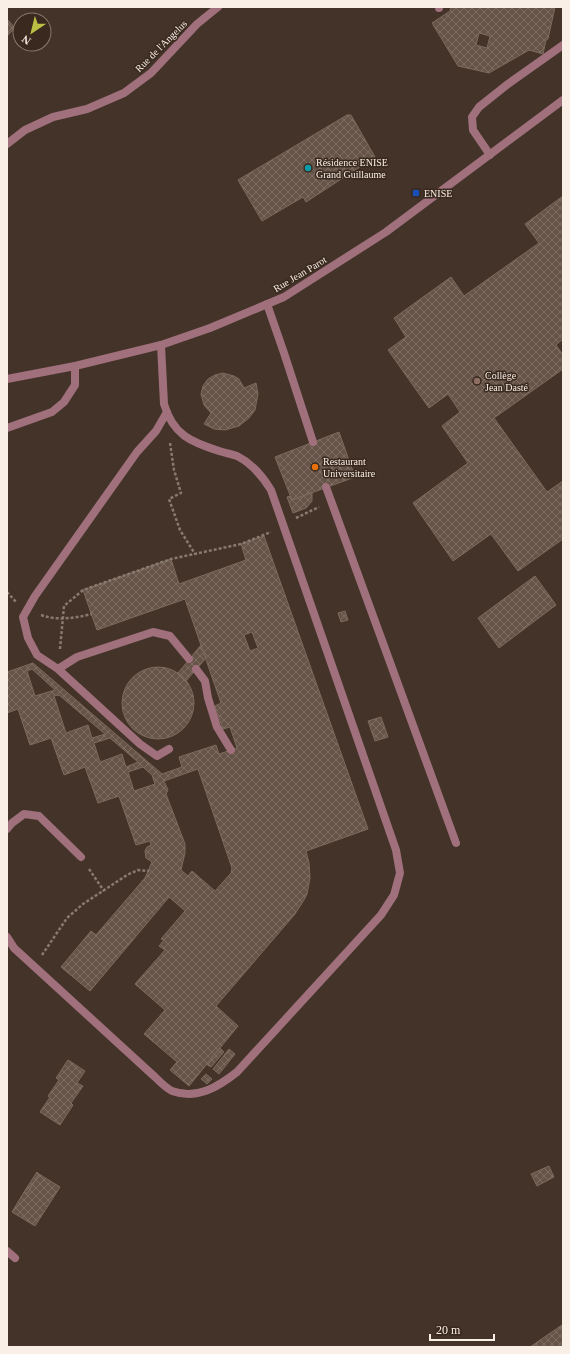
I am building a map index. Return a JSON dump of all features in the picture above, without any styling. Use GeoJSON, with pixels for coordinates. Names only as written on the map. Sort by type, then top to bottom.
{"type":"FeatureCollection","features":[{"type":"Feature","properties":{"kind":"street","name":"Rue de l'Angelus"},"geometry":{"type":"LineString","coordinates":[[7,144],[25,130],[53,118],[87,109],[124,93],[151,73],[197,24],[218,7]]}},
{"type":"Feature","properties":{"kind":"street"},"geometry":{"type":"LineString","coordinates":[[490,155],[473,130],[472,117],[479,107],[508,84],[563,45]]}},
{"type":"Feature","properties":{"kind":"street","name":"Rue Jean Parot"},"geometry":{"type":"LineString","coordinates":[[7,379],[75,366],[161,345],[210,328],[284,297],[386,232],[563,100]]}},
{"type":"Feature","properties":{"kind":"street"},"geometry":{"type":"LineString","coordinates":[[267,304],[312,442]]}},
{"type":"Feature","properties":{"kind":"street"},"geometry":{"type":"LineString","coordinates":[[7,937],[14,948],[155,1078],[171,1090],[188,1094],[206,1091],[221,1085],[237,1072],[381,916],[394,895],[400,872],[396,850],[271,490],[265,479],[237,456],[196,443],[183,436],[173,423],[164,404],[161,345]]}},
{"type":"Feature","properties":{"kind":"street"},"geometry":{"type":"LineString","coordinates":[[7,428],[52,412],[64,402],[75,385],[75,366]]}},
{"type":"Feature","properties":{"kind":"street"},"geometry":{"type":"LineString","coordinates":[[167,412],[156,431],[132,459],[35,596],[23,617],[28,638],[37,655],[58,669],[96,705],[157,756],[169,749]]}},
{"type":"Feature","properties":{"kind":"street"},"geometry":{"type":"LineString","coordinates":[[326,487],[456,843]]}},
{"type":"Feature","properties":{"kind":"street"},"geometry":{"type":"LineString","coordinates":[[58,669],[77,657],[153,632],[170,636],[189,659]]}},
{"type":"Feature","properties":{"kind":"street"},"geometry":{"type":"LineString","coordinates":[[196,669],[205,681],[208,698],[217,728],[231,750]]}},
{"type":"Feature","properties":{"kind":"street"},"geometry":{"type":"LineString","coordinates":[[7,829],[24,814],[39,816],[81,857]]}},
{"type":"Feature","properties":{"kind":"street"},"geometry":{"type":"LineString","coordinates":[[7,1251],[15,1258]]}},
{"type":"Feature","properties":{"kind":"path"},"geometry":{"type":"LineString","coordinates":[[174,470],[180,493],[169,499],[180,530],[196,554]]}},
{"type":"Feature","properties":{"kind":"path"},"geometry":{"type":"LineString","coordinates":[[296,519],[314,510]]}},
{"type":"Feature","properties":{"kind":"path"},"geometry":{"type":"LineString","coordinates":[[58,669],[64,606],[83,590],[171,559],[241,544],[264,536]]}},
{"type":"Feature","properties":{"kind":"path"},"geometry":{"type":"LineString","coordinates":[[7,592],[17,603],[27,610],[51,619],[77,618],[92,614]]}},
{"type":"Feature","properties":{"kind":"path"},"geometry":{"type":"LineString","coordinates":[[81,857],[104,891]]}},
{"type":"Feature","properties":{"kind":"path"},"geometry":{"type":"LineString","coordinates":[[35,967],[67,918],[83,904],[138,870],[149,871]]}},
{"type":"Feature","properties":{"kind":"building"},"geometry":{"type":"Polygon","coordinates":[[[451,7],[555,7],[543,54],[529,50],[489,73],[458,66],[432,23],[450,11],[451,7]],[[479,33],[476,45],[487,48],[490,36],[479,33]]]}},
{"type":"Feature","properties":{"kind":"building"},"geometry":{"type":"Polygon","coordinates":[[[7,19],[12,25],[12,31],[7,36],[7,19]]]}},
{"type":"Feature","properties":{"kind":"building","name":"Résidence ENISE Grand Guillaume"},"geometry":{"type":"Polygon","coordinates":[[[347,115],[351,115],[375,157],[306,202],[303,197],[262,221],[238,180],[347,115]]]}},
{"type":"Feature","properties":{"kind":"building","name":"Collège Jean Dasté"},"geometry":{"type":"Polygon","coordinates":[[[563,196],[563,339],[556,345],[563,355],[563,369],[494,418],[547,492],[563,481],[563,539],[518,571],[491,534],[453,561],[413,503],[468,463],[442,426],[460,412],[448,394],[429,408],[388,350],[406,337],[394,318],[451,277],[464,296],[539,243],[525,224],[563,196]]]}},
{"type":"Feature","properties":{"kind":"building"},"geometry":{"type":"Polygon","coordinates":[[[223,373],[239,379],[244,388],[256,383],[258,394],[255,410],[249,418],[239,426],[225,430],[214,429],[204,424],[211,413],[204,405],[201,394],[203,386],[208,379],[223,373]]]}},
{"type":"Feature","properties":{"kind":"building","name":"Restaurant Universitaire"},"geometry":{"type":"Polygon","coordinates":[[[339,432],[355,477],[292,500],[275,457],[339,432]]]}},
{"type":"Feature","properties":{"kind":"building"},"geometry":{"type":"Polygon","coordinates":[[[312,492],[312,501],[306,508],[293,513],[287,497],[290,496],[292,500],[312,492]]]}},
{"type":"Feature","properties":{"kind":"building"},"geometry":{"type":"Polygon","coordinates":[[[264,536],[368,829],[306,851],[309,863],[310,878],[307,894],[295,914],[216,1006],[238,1026],[189,1086],[170,1070],[177,1062],[144,1034],[165,1010],[135,984],[165,950],[159,946],[164,940],[161,939],[185,911],[169,897],[90,991],[61,967],[91,931],[96,935],[145,878],[152,862],[146,858],[145,851],[147,847],[151,845],[150,841],[136,845],[119,796],[98,803],[85,767],[64,775],[51,738],[30,745],[18,709],[7,713],[7,672],[33,663],[162,774],[182,767],[179,757],[216,745],[219,754],[237,748],[230,727],[223,729],[215,706],[221,703],[185,599],[97,630],[83,590],[171,559],[179,584],[246,560],[241,544],[264,536]],[[252,632],[244,635],[250,651],[258,648],[252,632]],[[32,669],[27,671],[35,696],[55,690],[32,669]],[[59,695],[54,696],[66,733],[88,725],[92,738],[105,734],[59,695]],[[110,738],[94,743],[100,762],[122,754],[126,767],[138,762],[110,738]],[[143,767],[128,772],[134,791],[155,784],[152,775],[143,767]],[[198,769],[164,781],[168,790],[166,794],[185,844],[185,853],[181,870],[188,876],[192,871],[215,891],[231,873],[232,868],[198,769]]]}},
{"type":"Feature","properties":{"kind":"building"},"geometry":{"type":"Polygon","coordinates":[[[535,576],[556,605],[499,648],[478,618],[535,576]]]}},
{"type":"Feature","properties":{"kind":"building"},"geometry":{"type":"Polygon","coordinates":[[[345,611],[348,620],[341,622],[338,613],[345,611]]]}},
{"type":"Feature","properties":{"kind":"building"},"geometry":{"type":"Polygon","coordinates":[[[201,645],[206,658],[186,681],[178,673],[201,645]]]}},
{"type":"Feature","properties":{"kind":"building"},"geometry":{"type":"Polygon","coordinates":[[[158,667],[178,673],[188,683],[194,703],[188,723],[178,733],[158,739],[138,733],[128,723],[122,703],[128,683],[138,673],[158,667]]]}},
{"type":"Feature","properties":{"kind":"building"},"geometry":{"type":"Polygon","coordinates":[[[381,717],[388,737],[375,741],[368,721],[381,717]]]}},
{"type":"Feature","properties":{"kind":"building"},"geometry":{"type":"Polygon","coordinates":[[[220,1048],[224,1052],[211,1067],[206,1064],[220,1048]]]}},
{"type":"Feature","properties":{"kind":"building"},"geometry":{"type":"Polygon","coordinates":[[[229,1049],[235,1054],[219,1074],[213,1069],[229,1049]]]}},
{"type":"Feature","properties":{"kind":"building"},"geometry":{"type":"Polygon","coordinates":[[[68,1060],[85,1071],[77,1083],[83,1086],[71,1103],[73,1105],[60,1125],[40,1112],[50,1097],[48,1096],[59,1080],[56,1078],[68,1060]]]}},
{"type":"Feature","properties":{"kind":"building"},"geometry":{"type":"Polygon","coordinates":[[[206,1074],[212,1079],[207,1084],[201,1079],[206,1074]]]}},
{"type":"Feature","properties":{"kind":"building"},"geometry":{"type":"Polygon","coordinates":[[[549,1166],[554,1177],[537,1186],[531,1174],[549,1166]]]}},
{"type":"Feature","properties":{"kind":"building"},"geometry":{"type":"Polygon","coordinates":[[[37,1172],[39,1174],[27,1194],[24,1192],[37,1172]]]}},
{"type":"Feature","properties":{"kind":"building"},"geometry":{"type":"Polygon","coordinates":[[[39,1174],[60,1187],[35,1226],[12,1212],[24,1192],[27,1194],[39,1174]]]}},
{"type":"Feature","properties":{"kind":"building"},"geometry":{"type":"Polygon","coordinates":[[[562,1325],[563,1347],[530,1347],[562,1325]]]}},
{"type":"Feature","properties":{"kind":"place","name":"Résidence ENISE Grand Guillaume"},"geometry":{"type":"Point","coordinates":[308,168]}},
{"type":"Feature","properties":{"kind":"place","name":"ENISE"},"geometry":{"type":"Point","coordinates":[416,193]}},
{"type":"Feature","properties":{"kind":"place","name":"Collège Jean Dasté"},"geometry":{"type":"Point","coordinates":[477,381]}},
{"type":"Feature","properties":{"kind":"place","name":"Restaurant Universitaire"},"geometry":{"type":"Point","coordinates":[315,467]}}]}
